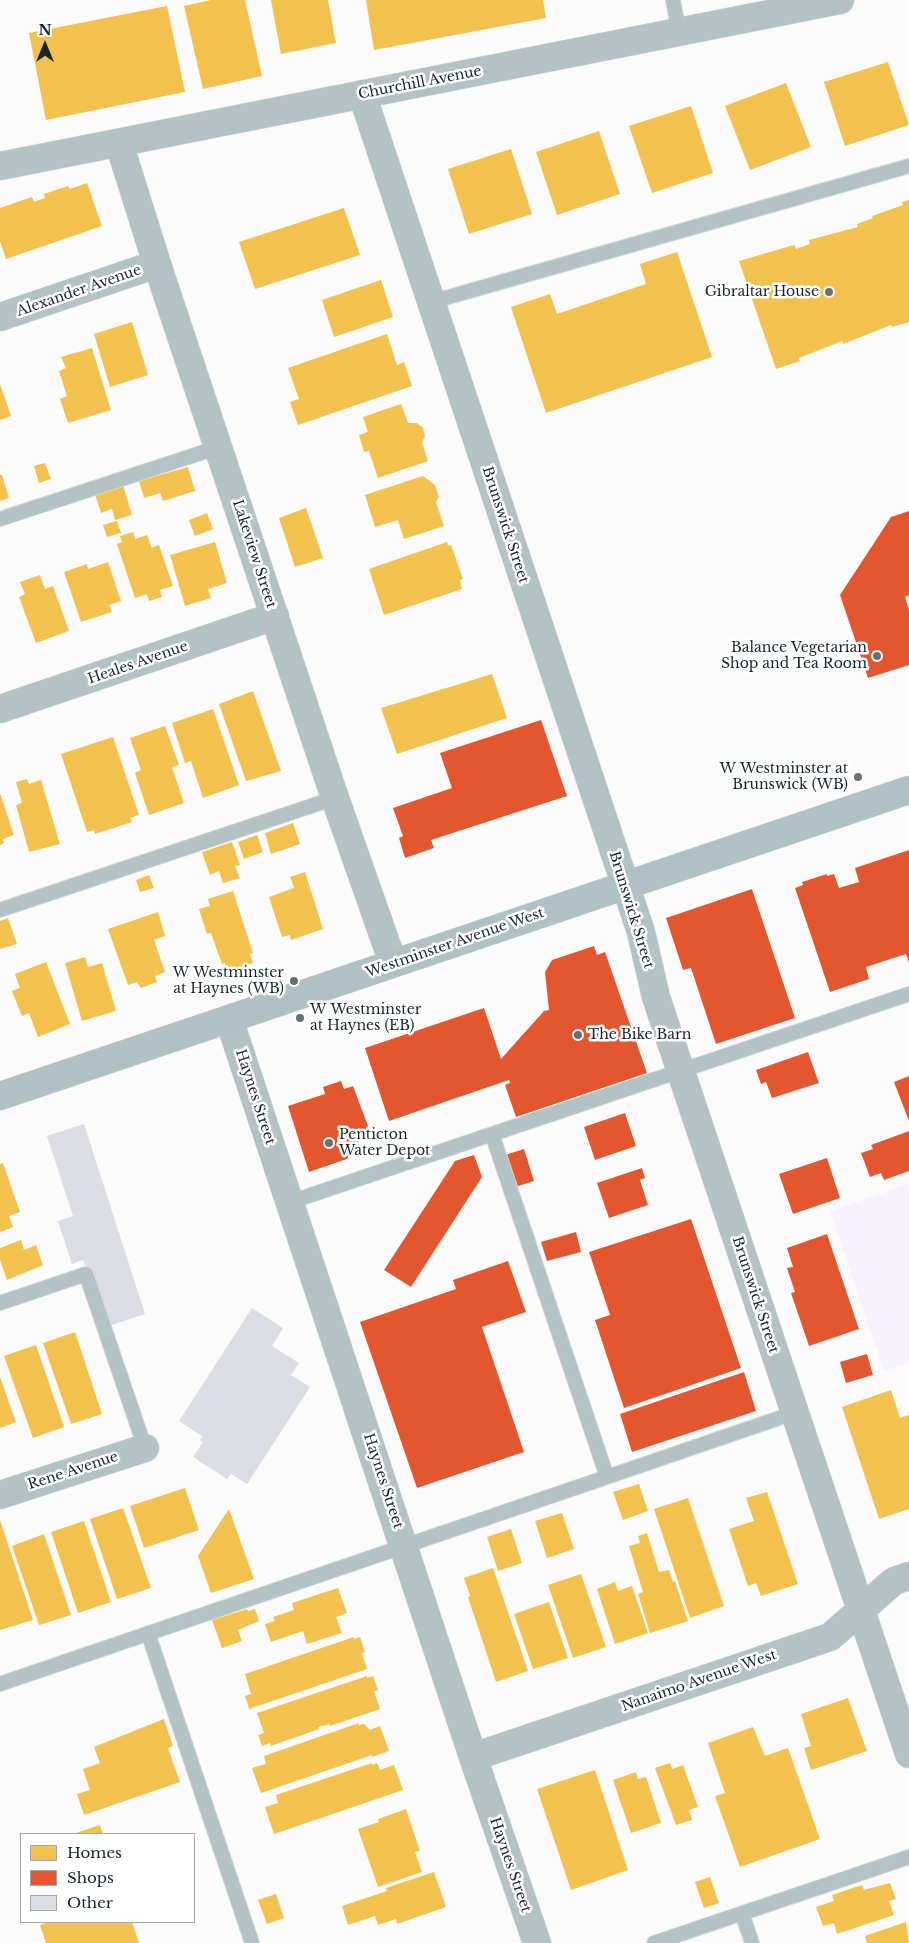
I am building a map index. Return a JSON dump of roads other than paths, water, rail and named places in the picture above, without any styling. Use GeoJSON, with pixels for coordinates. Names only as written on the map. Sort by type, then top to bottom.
{"type":"FeatureCollection","features":[{"type":"Feature","properties":{"kind":"main road","name":"Westminster Avenue West"},"geometry":{"type":"LineString","coordinates":[[0,1096],[909,790]]}},
{"type":"Feature","properties":{"kind":"street","name":"Churchill Avenue"},"geometry":{"type":"LineString","coordinates":[[0,166],[840,0]]}},
{"type":"Feature","properties":{"kind":"street","name":"Brunswick Street"},"geometry":{"type":"LineString","coordinates":[[362,94],[640,932],[656,997],[680,1070],[909,1754]]}},
{"type":"Feature","properties":{"kind":"street","name":"Lakeview Street"},"geometry":{"type":"LineString","coordinates":[[119,143],[157,264],[335,798],[394,963]]}},
{"type":"Feature","properties":{"kind":"street","name":"Alexander Avenue"},"geometry":{"type":"LineString","coordinates":[[0,317],[157,264]]}},
{"type":"Feature","properties":{"kind":"street","name":"Heales Avenue"},"geometry":{"type":"LineString","coordinates":[[0,709],[275,616]]}},
{"type":"Feature","properties":{"kind":"street","name":"Haynes Street"},"geometry":{"type":"LineString","coordinates":[[230,1019],[473,1757],[537,1943]]}},
{"type":"Feature","properties":{"kind":"street","name":"Rene Avenue"},"geometry":{"type":"LineString","coordinates":[[0,1495],[145,1448]]}},
{"type":"Feature","properties":{"kind":"street","name":"Nanaimo Avenue West"},"geometry":{"type":"LineString","coordinates":[[473,1757],[830,1637],[861,1612],[894,1581],[909,1576]]}},
{"type":"Feature","properties":{"kind":"lane"},"geometry":{"type":"LineString","coordinates":[[673,0],[679,32]]}},
{"type":"Feature","properties":{"kind":"lane"},"geometry":{"type":"LineString","coordinates":[[430,302],[909,166]]}},
{"type":"Feature","properties":{"kind":"lane"},"geometry":{"type":"LineString","coordinates":[[0,518],[219,447]]}},
{"type":"Feature","properties":{"kind":"lane"},"geometry":{"type":"LineString","coordinates":[[0,910],[335,798]]}},
{"type":"Feature","properties":{"kind":"lane"},"geometry":{"type":"LineString","coordinates":[[290,1202],[909,994]]}},
{"type":"Feature","properties":{"kind":"lane"},"geometry":{"type":"LineString","coordinates":[[492,1134],[607,1477]]}},
{"type":"Feature","properties":{"kind":"lane"},"geometry":{"type":"LineString","coordinates":[[0,1303],[86,1274],[145,1448]]}},
{"type":"Feature","properties":{"kind":"lane"},"geometry":{"type":"LineString","coordinates":[[0,1684],[794,1413]]}},
{"type":"Feature","properties":{"kind":"lane"},"geometry":{"type":"LineString","coordinates":[[148,1633],[252,1943]]}},
{"type":"Feature","properties":{"kind":"lane"},"geometry":{"type":"LineString","coordinates":[[654,1943],[909,1857]]}},
{"type":"Feature","properties":{"kind":"lane"},"geometry":{"type":"LineString","coordinates":[[742,1913],[752,1943]]}},
{"type":"Feature","properties":{"kind":"place","name":"Gibraltar House"},"geometry":{"type":"Point","coordinates":[829,292]}},
{"type":"Feature","properties":{"kind":"place","name":"Balance Vegetarian Shop and Tea Room"},"geometry":{"type":"Point","coordinates":[877,656]}},
{"type":"Feature","properties":{"kind":"place","name":"W Westminster at Brunswick (WB)"},"geometry":{"type":"Point","coordinates":[858,777]}},
{"type":"Feature","properties":{"kind":"place","name":"W Westminster at Haynes (WB)"},"geometry":{"type":"Point","coordinates":[294,981]}},
{"type":"Feature","properties":{"kind":"place","name":"W Westminster at Haynes (EB)"},"geometry":{"type":"Point","coordinates":[300,1018]}},
{"type":"Feature","properties":{"kind":"place","name":"The Bike Barn"},"geometry":{"type":"Point","coordinates":[578,1035]}},
{"type":"Feature","properties":{"kind":"place","name":"Penticton Water Depot"},"geometry":{"type":"Point","coordinates":[329,1143]}}]}
